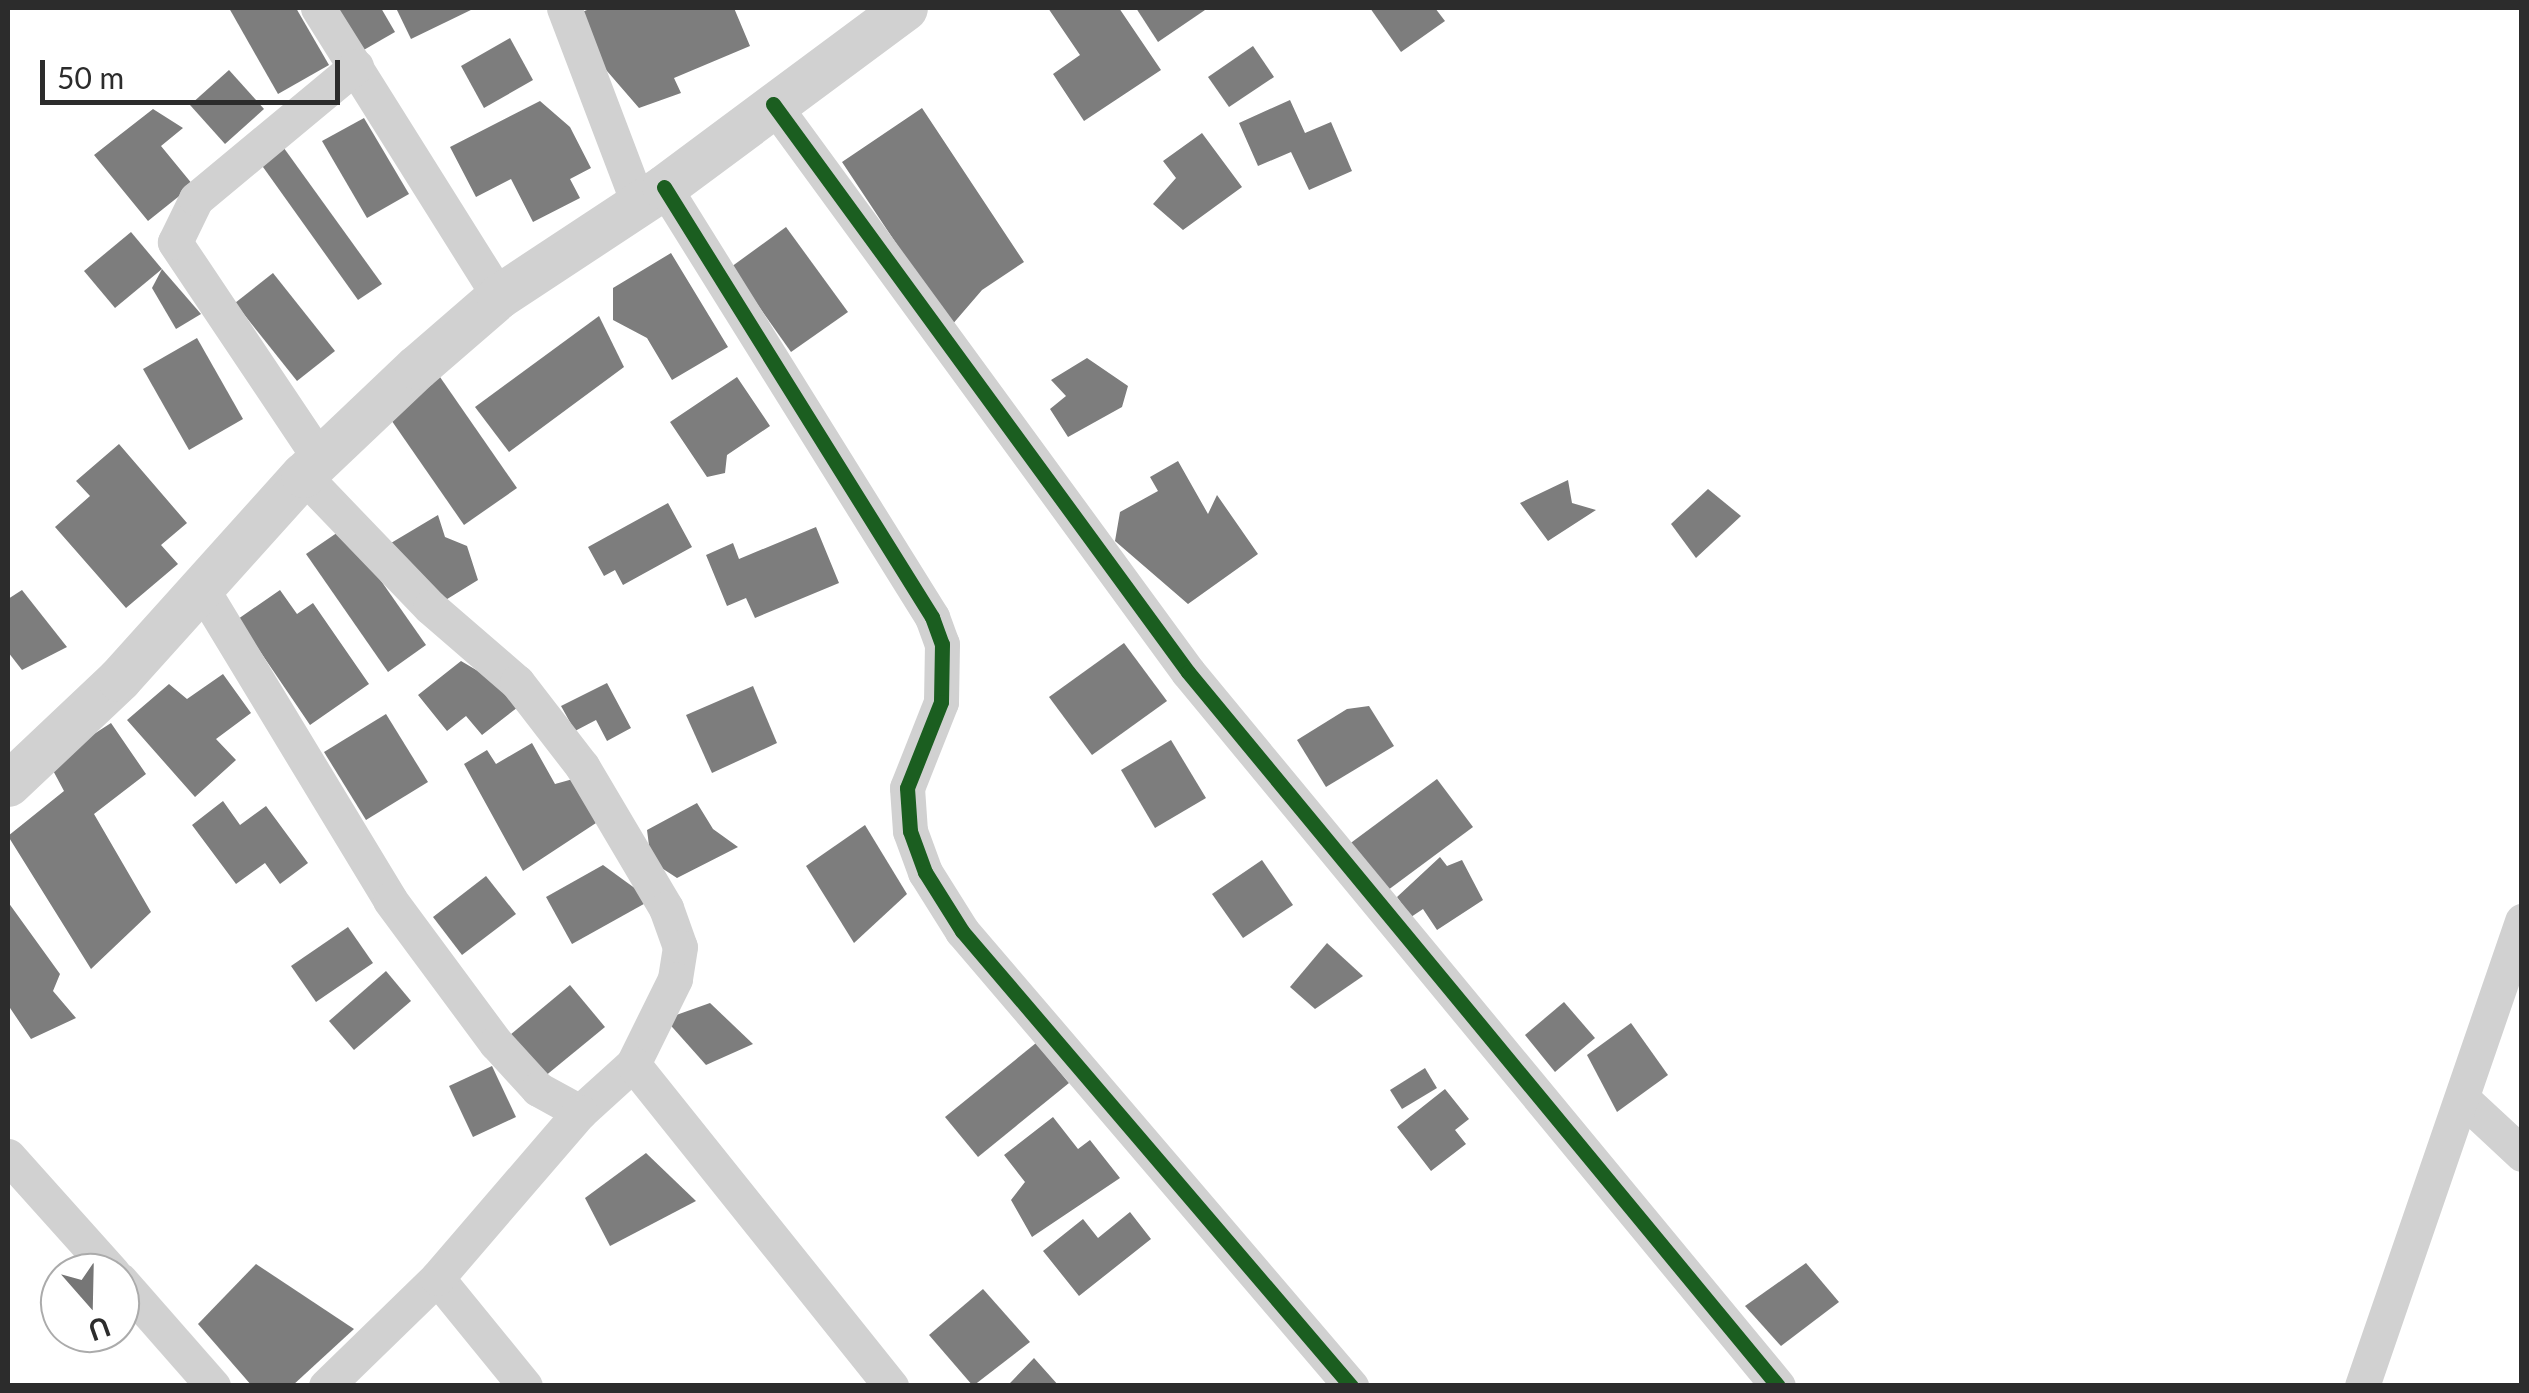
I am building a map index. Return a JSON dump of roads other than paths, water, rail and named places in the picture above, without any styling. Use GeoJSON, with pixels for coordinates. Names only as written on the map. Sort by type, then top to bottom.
{"type":"FeatureCollection","features":[{"type":"Feature","properties":{"kind":"street"},"geometry":{"type":"LineString","coordinates":[[318,8],[500,296]]}},
{"type":"Feature","properties":{"kind":"street"},"geometry":{"type":"LineString","coordinates":[[564,8],[651,195],[932,617],[942,644],[941,702],[908,788],[910,831],[925,872],[962,931],[1351,1386]]}},
{"type":"Feature","properties":{"kind":"street"},"geometry":{"type":"LineString","coordinates":[[8,784],[202,589],[312,467],[500,296],[651,195],[905,8]]}},
{"type":"Feature","properties":{"kind":"street"},"geometry":{"type":"LineString","coordinates":[[326,1386],[437,1278],[580,1112],[633,1064],[676,978],[680,946],[656,892],[582,766],[516,682],[430,608],[312,467],[175,242],[196,199],[356,66]]}},
{"type":"Feature","properties":{"kind":"street"},"geometry":{"type":"LineString","coordinates":[[773,104],[1188,672],[1778,1386]]}},
{"type":"Feature","properties":{"kind":"street"},"geometry":{"type":"LineString","coordinates":[[202,589],[427,955],[538,1089],[580,1112]]}},
{"type":"Feature","properties":{"kind":"street"},"geometry":{"type":"LineString","coordinates":[[2364,1385],[2465,1101],[2522,921]]}},
{"type":"Feature","properties":{"kind":"street"},"geometry":{"type":"LineString","coordinates":[[633,1064],[891,1386]]}},
{"type":"Feature","properties":{"kind":"street"},"geometry":{"type":"LineString","coordinates":[[2465,1101],[2522,1154]]}},
{"type":"Feature","properties":{"kind":"street"},"geometry":{"type":"LineString","coordinates":[[8,1156],[96,1253]]}},
{"type":"Feature","properties":{"kind":"street"},"geometry":{"type":"LineString","coordinates":[[437,1278],[525,1386]]}},
{"type":"Feature","properties":{"kind":"street"},"geometry":{"type":"LineString","coordinates":[[140,1303],[213,1386]]}}]}
